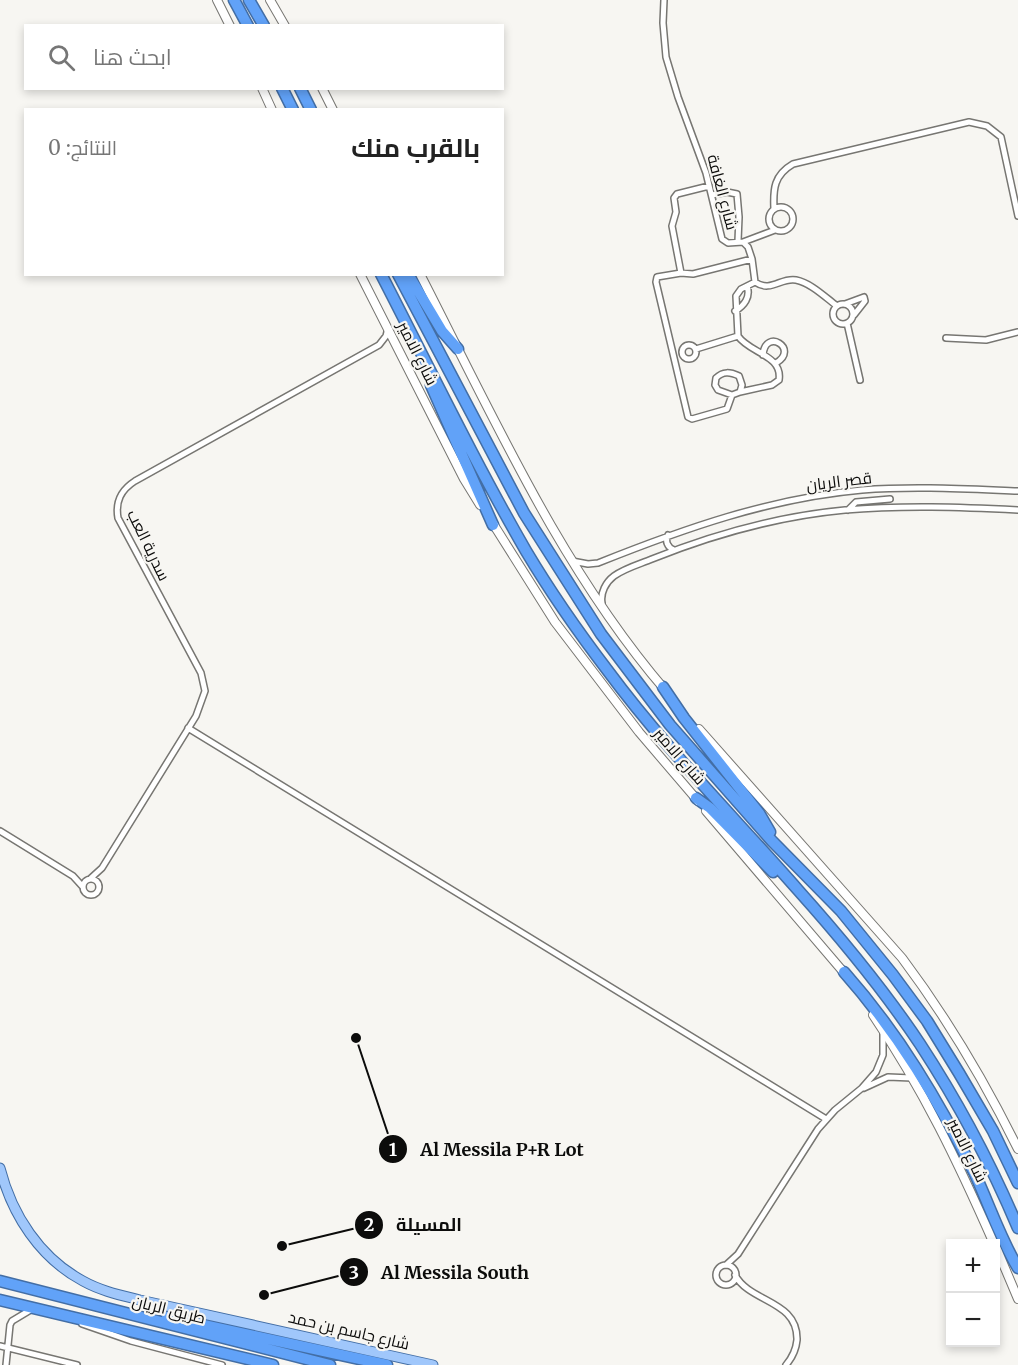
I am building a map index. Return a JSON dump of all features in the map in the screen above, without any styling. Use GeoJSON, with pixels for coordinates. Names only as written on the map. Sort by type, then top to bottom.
{"type":"FeatureCollection","features":[{"type":"Feature","properties":{"kind":"highway"},"geometry":{"type":"LineString","coordinates":[[234,0],[247,24]]}},
{"type":"Feature","properties":{"kind":"highway"},"geometry":{"type":"LineString","coordinates":[[249,0],[263,24]]}},
{"type":"Feature","properties":{"kind":"highway"},"geometry":{"type":"LineString","coordinates":[[283,90],[292,108]]}},
{"type":"Feature","properties":{"kind":"highway"},"geometry":{"type":"LineString","coordinates":[[301,90],[310,108]]}},
{"type":"Feature","properties":{"kind":"highway","name":"شارع الامير"},"geometry":{"type":"LineString","coordinates":[[382,276],[527,553],[568,616],[652,727],[800,892],[877,985],[920,1044],[993,1171],[1018,1228]]}},
{"type":"Feature","properties":{"kind":"highway","name":"شارع الامير"},"geometry":{"type":"LineString","coordinates":[[399,276],[524,513],[601,634],[670,725],[772,841],[841,911],[927,1021],[993,1131],[1018,1183]]}},
{"type":"Feature","properties":{"kind":"highway"},"geometry":{"type":"LineString","coordinates":[[409,276],[442,331],[458,349]]}},
{"type":"Feature","properties":{"kind":"highway"},"geometry":{"type":"LineString","coordinates":[[413,337],[425,372],[494,525]]}},
{"type":"Feature","properties":{"kind":"highway"},"geometry":{"type":"LineString","coordinates":[[663,687],[684,718],[764,820],[772,841]]}},
{"type":"Feature","properties":{"kind":"highway"},"geometry":{"type":"LineString","coordinates":[[696,798],[710,808],[781,880],[800,892]]}},
{"type":"Feature","properties":{"kind":"highway"},"geometry":{"type":"LineString","coordinates":[[844,972],[874,1005],[920,1072],[975,1175],[1018,1269]]}},
{"type":"Feature","properties":{"kind":"highway","name":"طريق الريان"},"geometry":{"type":"LineString","coordinates":[[0,1281],[330,1365]]}},
{"type":"Feature","properties":{"kind":"highway","name":"طريق الريان"},"geometry":{"type":"LineString","coordinates":[[0,1300],[273,1365]]}},
{"type":"Feature","properties":{"kind":"highway"},"geometry":{"type":"LineString","coordinates":[[102,1308],[130,1309],[387,1365]]}},
{"type":"Feature","properties":{"kind":"main road"},"geometry":{"type":"LineString","coordinates":[[217,0],[229,24]]}},
{"type":"Feature","properties":{"kind":"main road"},"geometry":{"type":"LineString","coordinates":[[270,0],[284,24]]}},
{"type":"Feature","properties":{"kind":"main road"},"geometry":{"type":"LineString","coordinates":[[263,90],[271,108]]}},
{"type":"Feature","properties":{"kind":"main road"},"geometry":{"type":"LineString","coordinates":[[323,90],[332,108]]}},
{"type":"Feature","properties":{"kind":"main road","name":"شارع الامير"},"geometry":{"type":"LineString","coordinates":[[361,276],[464,479],[555,621],[618,706],[844,972],[914,1078],[958,1162],[992,1239]]}},
{"type":"Feature","properties":{"kind":"main road","name":"شارع الامير"},"geometry":{"type":"LineString","coordinates":[[421,276],[487,408],[572,561],[603,608],[663,687],[783,826],[902,958],[933,999],[987,1088],[1018,1149]]}},
{"type":"Feature","properties":{"kind":"main road","name":"شارع جاسم بن حمد"},"geometry":{"type":"LineString","coordinates":[[0,1168],[15,1211],[33,1238],[52,1259],[84,1281],[109,1292],[433,1365]]}},
{"type":"Feature","properties":{"kind":"main road"},"geometry":{"type":"LineString","coordinates":[[33,1238],[36,1247],[57,1269],[88,1290],[106,1297],[219,1327]]}},
{"type":"Feature","properties":{"kind":"main road","name":"شارع الامير"},"geometry":{"type":"LineString","coordinates":[[1000,1257],[1018,1299]]}},
{"type":"Feature","properties":{"kind":"street","name":"شارع الغافة"},"geometry":{"type":"LineString","coordinates":[[664,0],[663,32],[666,57],[712,195],[722,240],[728,243],[740,242],[748,247],[755,282]]}},
{"type":"Feature","properties":{"kind":"street"},"geometry":{"type":"LineString","coordinates":[[774,209],[773,189],[777,179],[793,164],[969,122],[987,126],[1001,137],[1018,216]]}},
{"type":"Feature","properties":{"kind":"street"},"geometry":{"type":"LineString","coordinates":[[681,273],[672,226],[676,212],[674,198],[677,194],[709,186]]}},
{"type":"Feature","properties":{"kind":"street"},"geometry":{"type":"LineString","coordinates":[[712,195],[727,192],[737,194],[740,242],[775,230],[788,229],[793,217],[787,209],[781,207],[774,209],[770,214],[769,221],[775,230]]}},
{"type":"Feature","properties":{"kind":"street"},"geometry":{"type":"LineString","coordinates":[[732,395],[726,411],[692,419],[688,417],[656,282],[657,277],[681,273],[693,274],[752,259]]}},
{"type":"Feature","properties":{"kind":"street"},"geometry":{"type":"LineString","coordinates":[[740,392],[742,385],[739,376],[730,372],[720,374],[716,378],[715,385],[718,390],[732,395],[772,385],[779,380],[781,371],[776,363],[749,347],[738,336],[735,311],[738,292],[755,282],[760,286],[770,287],[789,280],[796,280],[806,283],[837,306]]}},
{"type":"Feature","properties":{"kind":"street"},"geometry":{"type":"LineString","coordinates":[[735,311],[747,301],[749,291],[747,286]]}},
{"type":"Feature","properties":{"kind":"street"},"geometry":{"type":"LineString","coordinates":[[864,297],[865,302],[847,323],[840,323],[834,319],[833,312],[837,306],[845,304],[864,297]]}},
{"type":"Feature","properties":{"kind":"street"},"geometry":{"type":"LineString","coordinates":[[845,304],[853,309],[854,315]]}},
{"type":"Feature","properties":{"kind":"street"},"geometry":{"type":"LineString","coordinates":[[847,323],[860,380]]}},
{"type":"Feature","properties":{"kind":"street"},"geometry":{"type":"LineString","coordinates":[[379,345],[386,336],[388,327]]}},
{"type":"Feature","properties":{"kind":"street"},"geometry":{"type":"LineString","coordinates":[[946,338],[986,340],[1018,332]]}},
{"type":"Feature","properties":{"kind":"street"},"geometry":{"type":"LineString","coordinates":[[696,349],[738,336]]}},
{"type":"Feature","properties":{"kind":"street"},"geometry":{"type":"LineString","coordinates":[[763,355],[763,348],[767,343],[773,341],[779,343],[784,354],[776,363]]}},
{"type":"Feature","properties":{"kind":"street"},"geometry":{"type":"LineString","coordinates":[[379,345],[389,344],[399,347]]}},
{"type":"Feature","properties":{"kind":"street","name":"سدرية العب"},"geometry":{"type":"LineString","coordinates":[[89,879],[102,868],[204,699],[204,681],[118,518],[118,500],[122,492],[135,481],[379,345]]}},
{"type":"Feature","properties":{"kind":"street","name":"قصر الريان"},"geometry":{"type":"LineString","coordinates":[[572,561],[598,563],[668,535],[766,505],[862,490],[935,487],[1018,491]]}},
{"type":"Feature","properties":{"kind":"street"},"geometry":{"type":"LineString","coordinates":[[887,489],[892,507]]}},
{"type":"Feature","properties":{"kind":"street"},"geometry":{"type":"LineString","coordinates":[[848,510],[854,502],[890,499]]}},
{"type":"Feature","properties":{"kind":"street","name":"قصر الريان"},"geometry":{"type":"LineString","coordinates":[[603,608],[601,598],[608,582],[615,575],[675,550],[741,530],[848,510],[892,507],[960,507],[1018,510]]}},
{"type":"Feature","properties":{"kind":"street"},"geometry":{"type":"LineString","coordinates":[[668,535],[667,542],[671,549],[675,550]]}},
{"type":"Feature","properties":{"kind":"street"},"geometry":{"type":"LineString","coordinates":[[188,728],[826,1119]]}},
{"type":"Feature","properties":{"kind":"street"},"geometry":{"type":"LineString","coordinates":[[0,831],[73,876],[86,893],[93,895],[99,890],[99,883],[73,876]]}},
{"type":"Feature","properties":{"kind":"street","name":"سدرية العب"},"geometry":{"type":"LineString","coordinates":[[99,883],[102,868]]}},
{"type":"Feature","properties":{"kind":"street"},"geometry":{"type":"LineString","coordinates":[[83,887],[89,879]]}},
{"type":"Feature","properties":{"kind":"street"},"geometry":{"type":"LineString","coordinates":[[744,1285],[723,1284],[716,1277],[717,1270],[738,1254],[808,1143],[826,1119],[862,1088],[876,1072],[883,1055],[882,1028]]}},
{"type":"Feature","properties":{"kind":"street"},"geometry":{"type":"LineString","coordinates":[[862,1088],[888,1077],[914,1078]]}},
{"type":"Feature","properties":{"kind":"street"},"geometry":{"type":"LineString","coordinates":[[731,1283],[738,1254]]}},
{"type":"Feature","properties":{"kind":"street"},"geometry":{"type":"LineString","coordinates":[[726,1265],[744,1285],[785,1310],[795,1324],[796,1345],[786,1365]]}},
{"type":"Feature","properties":{"kind":"street"},"geometry":{"type":"LineString","coordinates":[[6,1365],[9,1325],[12,1321],[39,1310]]}},
{"type":"Feature","properties":{"kind":"street","name":"طريق الريان"},"geometry":{"type":"LineString","coordinates":[[39,1310],[131,1341],[222,1365]]}},
{"type":"Feature","properties":{"kind":"street"},"geometry":{"type":"LineString","coordinates":[[0,1346],[77,1365]]}},
{"type":"Feature","properties":{"kind":"place","name":"Al Messila P+R Lot"},"geometry":{"type":"Point","coordinates":[356,1038]}},
{"type":"Feature","properties":{"kind":"place","name":"المسيلة"},"geometry":{"type":"Point","coordinates":[282,1246]}},
{"type":"Feature","properties":{"kind":"place","name":"Al Messila South"},"geometry":{"type":"Point","coordinates":[264,1295]}}]}
